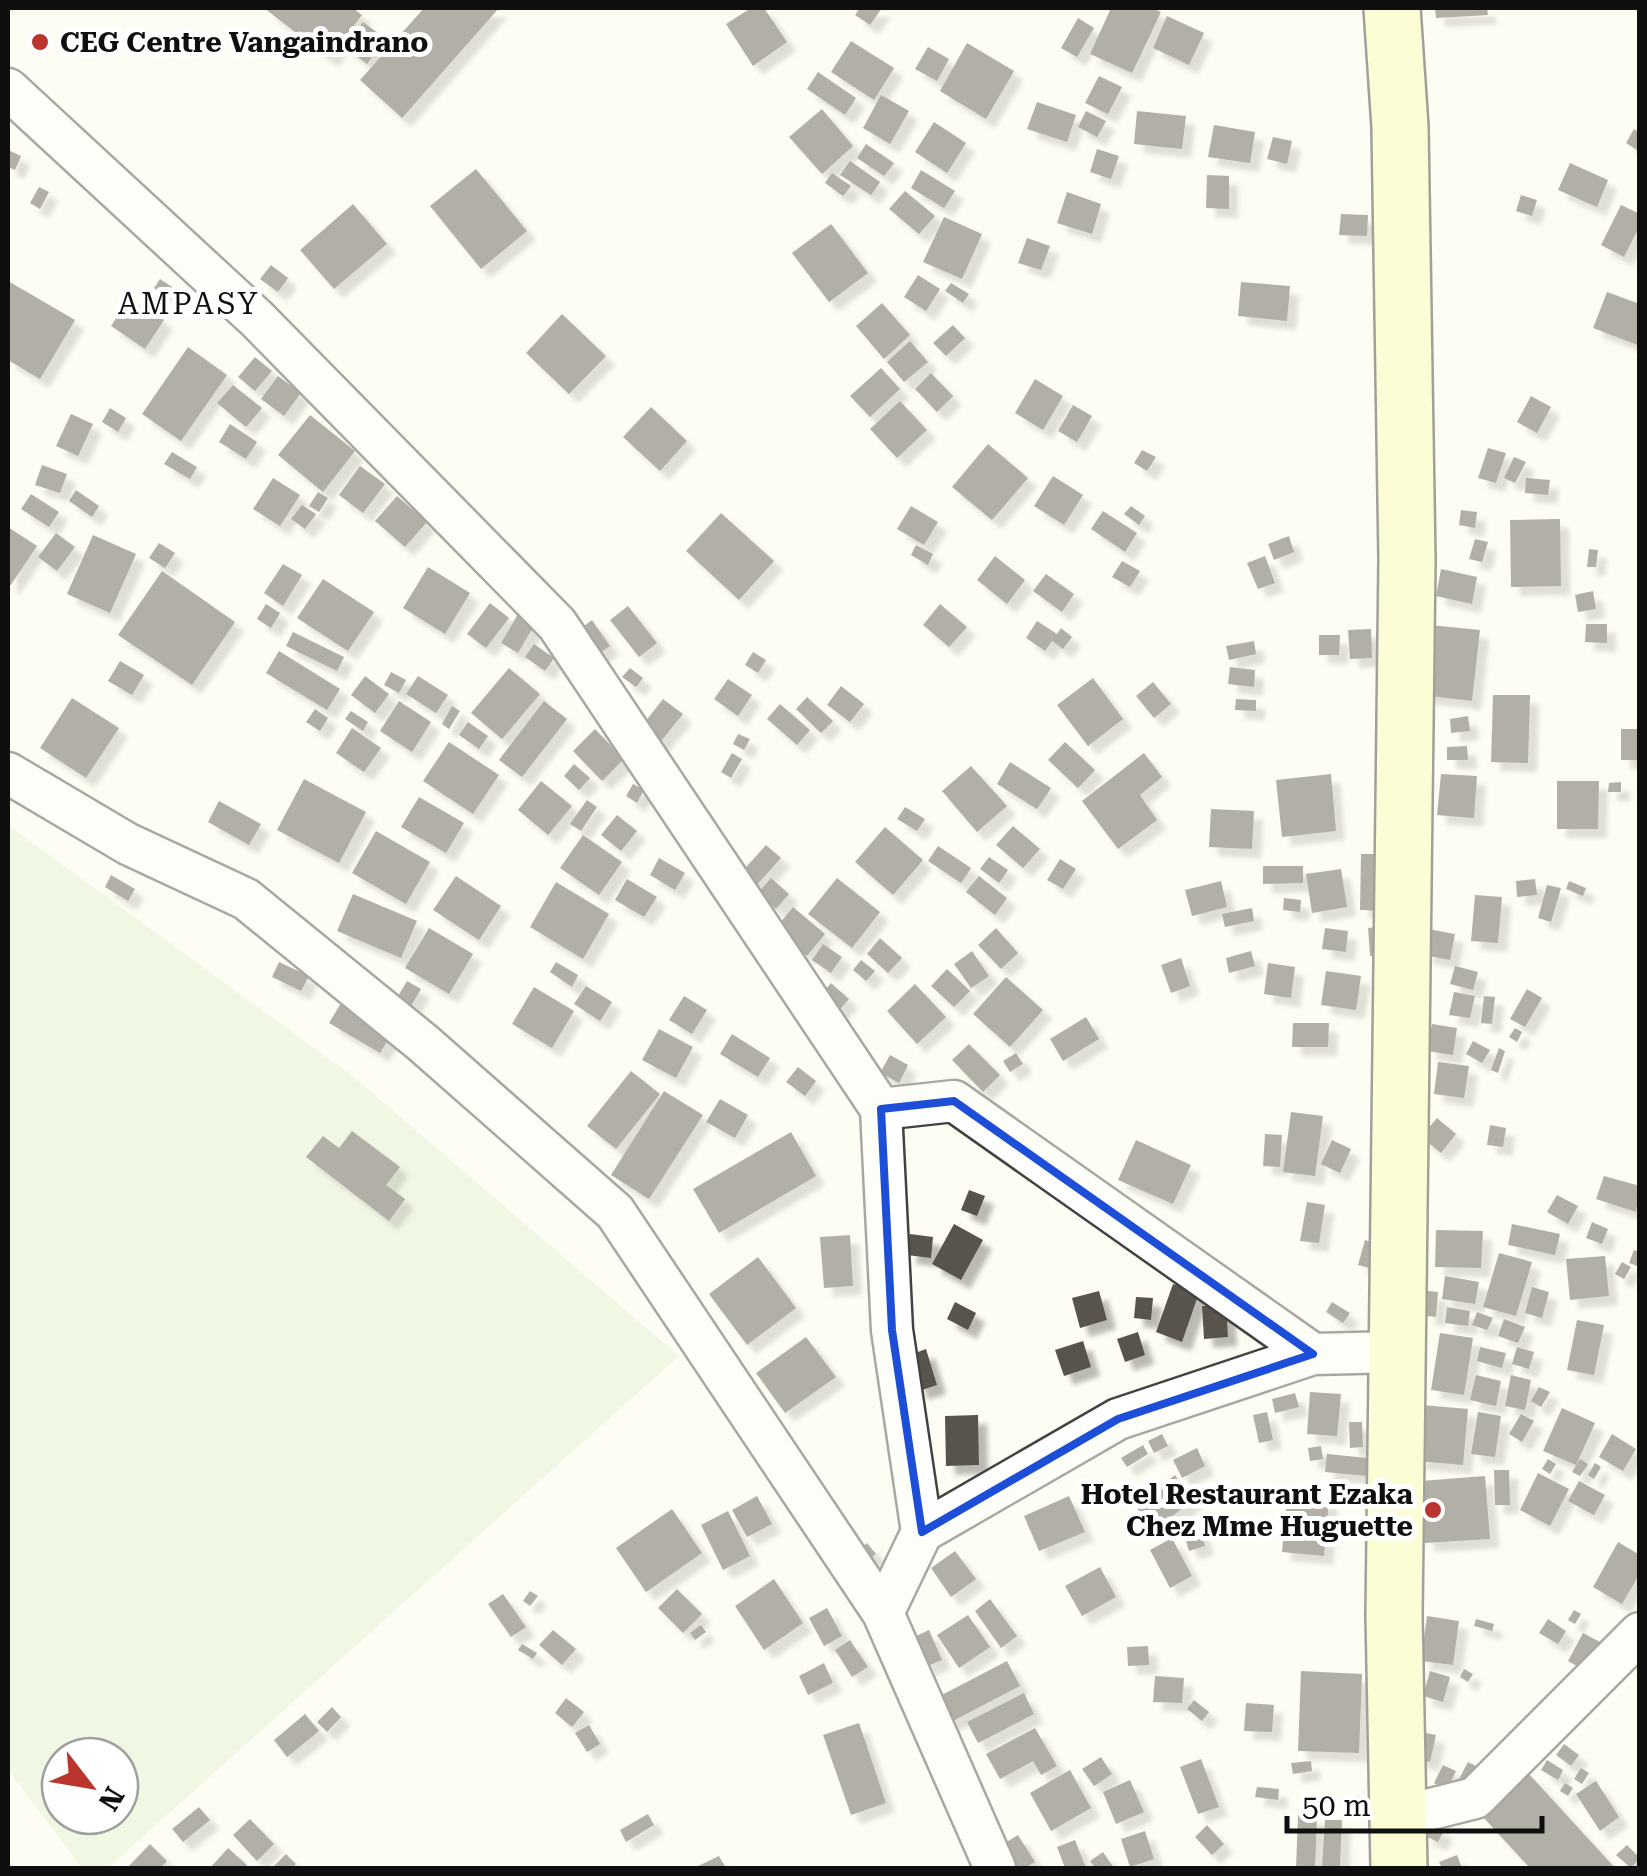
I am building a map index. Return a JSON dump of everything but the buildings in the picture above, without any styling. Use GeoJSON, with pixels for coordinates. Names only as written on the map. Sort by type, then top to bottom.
{"type":"FeatureCollection","features":[{"type":"Feature","properties":{"kind":"street"},"geometry":{"type":"LineString","coordinates":[[1392,8],[1400,127],[1407,560],[1394,1615],[1399,1843],[1475,1798],[1640,1633]]}},
{"type":"Feature","properties":{"kind":"street"},"geometry":{"type":"LineString","coordinates":[[8,89],[257,319],[556,624],[881,1109],[892,1330],[922,1532],[883,1613]]}},
{"type":"Feature","properties":{"kind":"street"},"geometry":{"type":"LineString","coordinates":[[8,774],[128,844],[246,899],[423,1043],[615,1212],[883,1613],[995,1868]]}},
{"type":"Feature","properties":{"kind":"street"},"geometry":{"type":"LineString","coordinates":[[881,1109],[954,1101],[1313,1354]]}},
{"type":"Feature","properties":{"kind":"street"},"geometry":{"type":"LineString","coordinates":[[922,1532],[1118,1420],[1313,1354],[1399,1352]]}},
{"type":"Feature","properties":{"kind":"street"},"geometry":{"type":"LineString","coordinates":[[1570,1700],[1640,1668]]}},
{"type":"Feature","properties":{"kind":"highlighted area"},"geometry":{"type":"Polygon","coordinates":[[[954,1101],[1313,1354],[1118,1419],[922,1532],[892,1330],[881,1109],[954,1101]]]}},
{"type":"Feature","properties":{"kind":"green space"},"geometry":{"type":"Polygon","coordinates":[[[8,825],[355,1078],[679,1356],[108,1868],[82,1868],[58,1836],[140,1836],[140,1736],[40,1736],[40,1812],[8,1770],[8,825]]]}},
{"type":"Feature","properties":{"kind":"place","name":"CEG Centre Vangaindrano"},"geometry":{"type":"Point","coordinates":[40,42]}},
{"type":"Feature","properties":{"kind":"place","name":"Hotel Restaurant Ezaka Chez Mme Huguette"},"geometry":{"type":"Point","coordinates":[1433,1510]}},
{"type":"Feature","properties":{"kind":"district","name":"AMPASY"},"geometry":{"type":"Point","coordinates":[189,303]}}]}
